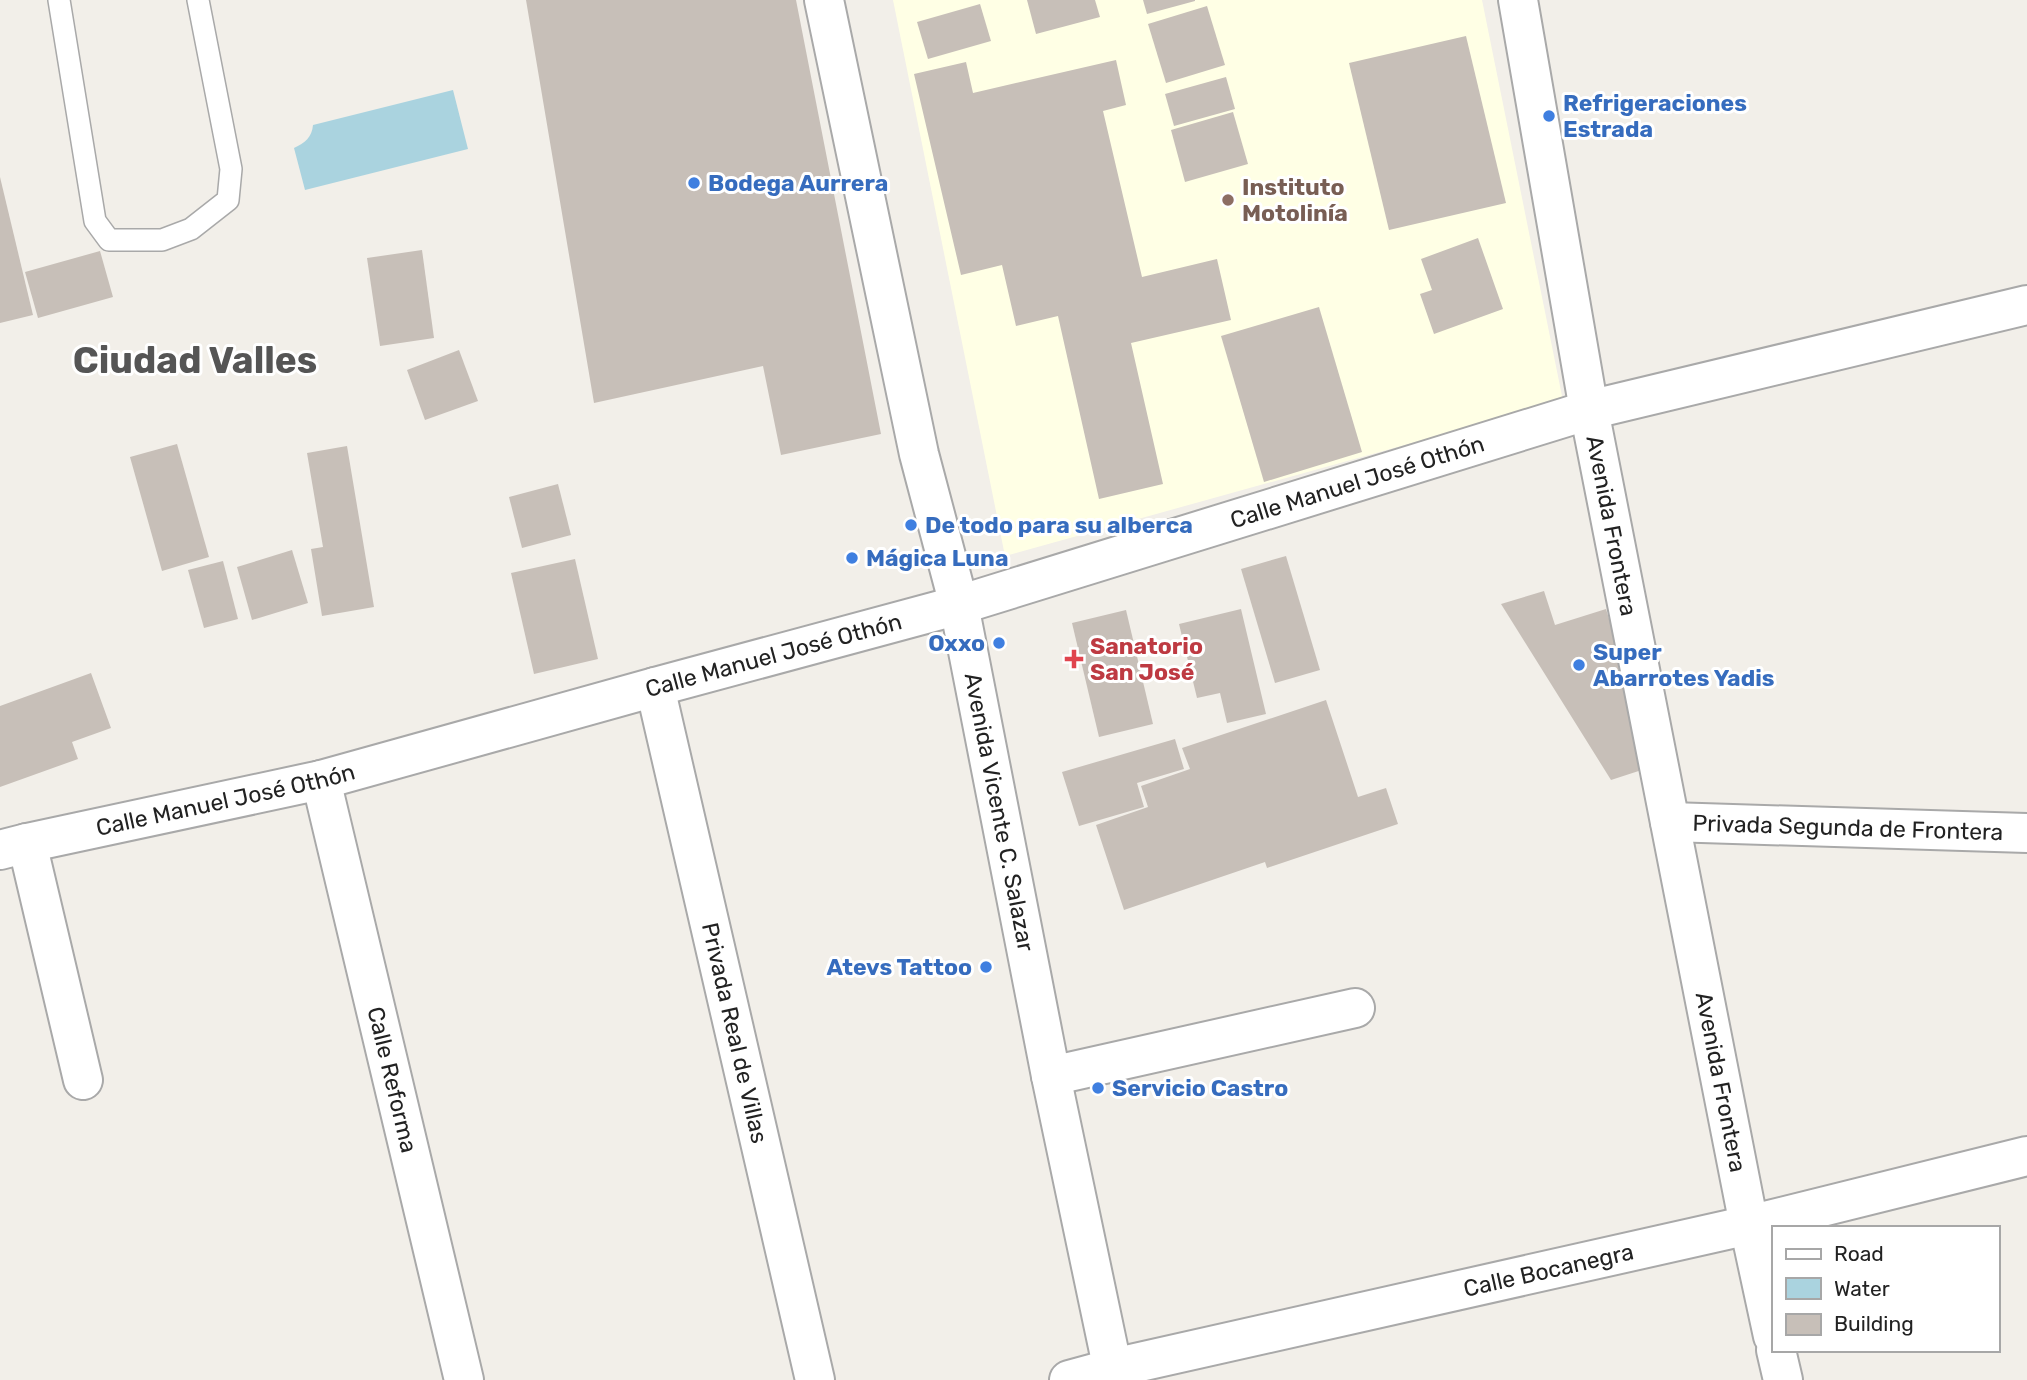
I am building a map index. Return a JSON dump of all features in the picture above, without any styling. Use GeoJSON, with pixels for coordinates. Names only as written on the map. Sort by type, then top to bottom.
{"type":"FeatureCollection","features":[{"type":"Feature","properties":{"kind":"street","name":"Avenida Vicente C. Salazar"},"geometry":{"type":"LineString","coordinates":[[824,0],[919,454],[960,606],[1051,1076],[1114,1374]]}},
{"type":"Feature","properties":{"kind":"street","name":"Avenida Frontera"},"geometry":{"type":"LineString","coordinates":[[1518,0],[1589,410],[1772,1331]]}},
{"type":"Feature","properties":{"kind":"street","name":"Calle Manuel José Othón"},"geometry":{"type":"LineString","coordinates":[[14,846],[321,780],[960,606],[1589,410],[2027,305]]}},
{"type":"Feature","properties":{"kind":"street","name":"Privada Real de Villas"},"geometry":{"type":"LineString","coordinates":[[655,687],[815,1380]]}},
{"type":"Feature","properties":{"kind":"street","name":"Calle Reforma"},"geometry":{"type":"LineString","coordinates":[[321,780],[464,1380]]}},
{"type":"Feature","properties":{"kind":"street","name":"Privada Segunda de Frontera"},"geometry":{"type":"LineString","coordinates":[[1670,822],[2027,833]]}},
{"type":"Feature","properties":{"kind":"street"},"geometry":{"type":"LineString","coordinates":[[14,846],[83,1080]]}},
{"type":"Feature","properties":{"kind":"street"},"geometry":{"type":"LineString","coordinates":[[1051,1076],[1355,1008]]}},
{"type":"Feature","properties":{"kind":"street","name":"Calle Bocanegra"},"geometry":{"type":"LineString","coordinates":[[1069,1380],[1114,1374],[1749,1225],[2027,1156]]}},
{"type":"Feature","properties":{"kind":"street"},"geometry":{"type":"LineString","coordinates":[[1776,1352],[1783,1380]]}},
{"type":"Feature","properties":{"kind":"lane"},"geometry":{"type":"LineString","coordinates":[[59,0],[95,221],[108,240],[162,240],[191,229],[228,200],[232,169],[198,0]]}},
{"type":"Feature","properties":{"kind":"shaded area","name":"Instituto Motolinía"},"geometry":{"type":"Polygon","coordinates":[[[893,0],[1482,0],[1563,401],[1005,556],[893,0]]]}},
{"type":"Feature","properties":{"kind":"water"},"geometry":{"type":"Polygon","coordinates":[[[453,90],[468,149],[305,190],[294,148],[307,139],[313,125],[453,90]]]}},
{"type":"Feature","properties":{"kind":"building","name":"Bodega Aurrera"},"geometry":{"type":"Polygon","coordinates":[[[526,0],[796,0],[881,434],[781,455],[763,366],[594,403],[526,0]]]}},
{"type":"Feature","properties":{"kind":"building"},"geometry":{"type":"Polygon","coordinates":[[[1027,0],[1095,0],[1100,17],[1036,34],[1027,0]]]}},
{"type":"Feature","properties":{"kind":"building"},"geometry":{"type":"Polygon","coordinates":[[[1143,0],[1195,0],[1195,1],[1147,14],[1143,0]]]}},
{"type":"Feature","properties":{"kind":"building"},"geometry":{"type":"Polygon","coordinates":[[[980,4],[991,41],[928,59],[917,22],[980,4]]]}},
{"type":"Feature","properties":{"kind":"building"},"geometry":{"type":"Polygon","coordinates":[[[1207,6],[1225,65],[1166,83],[1148,24],[1207,6]]]}},
{"type":"Feature","properties":{"kind":"building"},"geometry":{"type":"Polygon","coordinates":[[[1466,36],[1506,203],[1389,230],[1349,63],[1466,36]]]}},
{"type":"Feature","properties":{"kind":"building"},"geometry":{"type":"Polygon","coordinates":[[[1116,60],[1126,105],[1103,111],[1142,277],[1217,259],[1231,320],[1131,343],[1163,484],[1099,499],[1058,316],[1016,326],[1002,265],[961,275],[914,74],[966,62],[973,93],[1116,60]]]}},
{"type":"Feature","properties":{"kind":"building"},"geometry":{"type":"Polygon","coordinates":[[[1226,77],[1235,109],[1174,126],[1165,94],[1226,77]]]}},
{"type":"Feature","properties":{"kind":"building"},"geometry":{"type":"Polygon","coordinates":[[[1233,112],[1248,164],[1185,182],[1171,130],[1233,112]]]}},
{"type":"Feature","properties":{"kind":"building"},"geometry":{"type":"Polygon","coordinates":[[[0,177],[33,315],[0,323],[0,177]]]}},
{"type":"Feature","properties":{"kind":"building"},"geometry":{"type":"Polygon","coordinates":[[[1478,238],[1503,309],[1434,334],[1420,294],[1432,290],[1421,259],[1478,238]]]}},
{"type":"Feature","properties":{"kind":"building"},"geometry":{"type":"Polygon","coordinates":[[[422,250],[434,338],[380,346],[367,258],[422,250]]]}},
{"type":"Feature","properties":{"kind":"building"},"geometry":{"type":"Polygon","coordinates":[[[100,251],[113,297],[38,318],[25,272],[100,251]]]}},
{"type":"Feature","properties":{"kind":"building"},"geometry":{"type":"Polygon","coordinates":[[[1319,307],[1362,452],[1264,482],[1221,336],[1319,307]]]}},
{"type":"Feature","properties":{"kind":"building"},"geometry":{"type":"Polygon","coordinates":[[[459,350],[478,401],[425,420],[407,370],[459,350]]]}},
{"type":"Feature","properties":{"kind":"building"},"geometry":{"type":"Polygon","coordinates":[[[177,444],[209,557],[162,571],[130,457],[177,444]]]}},
{"type":"Feature","properties":{"kind":"building"},"geometry":{"type":"Polygon","coordinates":[[[347,446],[374,607],[322,616],[311,549],[323,547],[307,453],[347,446]]]}},
{"type":"Feature","properties":{"kind":"building"},"geometry":{"type":"Polygon","coordinates":[[[558,484],[571,535],[522,548],[509,497],[558,484]]]}},
{"type":"Feature","properties":{"kind":"building"},"geometry":{"type":"Polygon","coordinates":[[[292,550],[308,603],[252,620],[237,567],[292,550]]]}},
{"type":"Feature","properties":{"kind":"building"},"geometry":{"type":"Polygon","coordinates":[[[1286,556],[1320,670],[1275,683],[1241,569],[1286,556]]]}},
{"type":"Feature","properties":{"kind":"building"},"geometry":{"type":"Polygon","coordinates":[[[575,559],[598,659],[534,674],[511,573],[575,559]]]}},
{"type":"Feature","properties":{"kind":"building"},"geometry":{"type":"Polygon","coordinates":[[[223,561],[238,619],[204,628],[188,570],[223,561]]]}},
{"type":"Feature","properties":{"kind":"building"},"geometry":{"type":"Polygon","coordinates":[[[1544,591],[1555,625],[1606,609],[1654,766],[1611,780],[1501,604],[1544,591]]]}},
{"type":"Feature","properties":{"kind":"building"},"geometry":{"type":"Polygon","coordinates":[[[1241,609],[1266,714],[1227,723],[1220,693],[1197,698],[1179,624],[1241,609]]]}},
{"type":"Feature","properties":{"kind":"building"},"geometry":{"type":"Polygon","coordinates":[[[1126,610],[1153,724],[1099,737],[1072,623],[1126,610]]]}},
{"type":"Feature","properties":{"kind":"building"},"geometry":{"type":"Polygon","coordinates":[[[91,673],[111,728],[72,742],[78,759],[0,787],[0,706],[91,673]]]}},
{"type":"Feature","properties":{"kind":"building"},"geometry":{"type":"Polygon","coordinates":[[[1326,700],[1358,797],[1386,788],[1398,824],[1267,868],[1265,862],[1124,910],[1096,825],[1148,807],[1141,786],[1190,769],[1182,748],[1326,700]]]}},
{"type":"Feature","properties":{"kind":"building"},"geometry":{"type":"Polygon","coordinates":[[[1175,739],[1184,769],[1137,783],[1144,807],[1079,826],[1062,772],[1175,739]]]}},
{"type":"Feature","properties":{"kind":"place","name":"Refrigeraciones Estrada"},"geometry":{"type":"Point","coordinates":[1549,116]}},
{"type":"Feature","properties":{"kind":"place","name":"Bodega Aurrera"},"geometry":{"type":"Point","coordinates":[694,183]}},
{"type":"Feature","properties":{"kind":"place","name":"Instituto Motolinía"},"geometry":{"type":"Point","coordinates":[1228,200]}},
{"type":"Feature","properties":{"kind":"place","name":"De todo para su alberca"},"geometry":{"type":"Point","coordinates":[911,525]}},
{"type":"Feature","properties":{"kind":"place","name":"Mágica Luna"},"geometry":{"type":"Point","coordinates":[852,558]}},
{"type":"Feature","properties":{"kind":"place","name":"Oxxo"},"geometry":{"type":"Point","coordinates":[999,643]}},
{"type":"Feature","properties":{"kind":"place","name":"Sanatorio San José"},"geometry":{"type":"Point","coordinates":[1074,659]}},
{"type":"Feature","properties":{"kind":"place","name":"Super Abarrotes Yadis"},"geometry":{"type":"Point","coordinates":[1579,665]}},
{"type":"Feature","properties":{"kind":"place","name":"Atevs Tattoo"},"geometry":{"type":"Point","coordinates":[986,967]}},
{"type":"Feature","properties":{"kind":"place","name":"Servicio Castro"},"geometry":{"type":"Point","coordinates":[1098,1088]}},
{"type":"Feature","properties":{"kind":"district","name":"Ciudad Valles"},"geometry":{"type":"Point","coordinates":[195,360]}}]}
